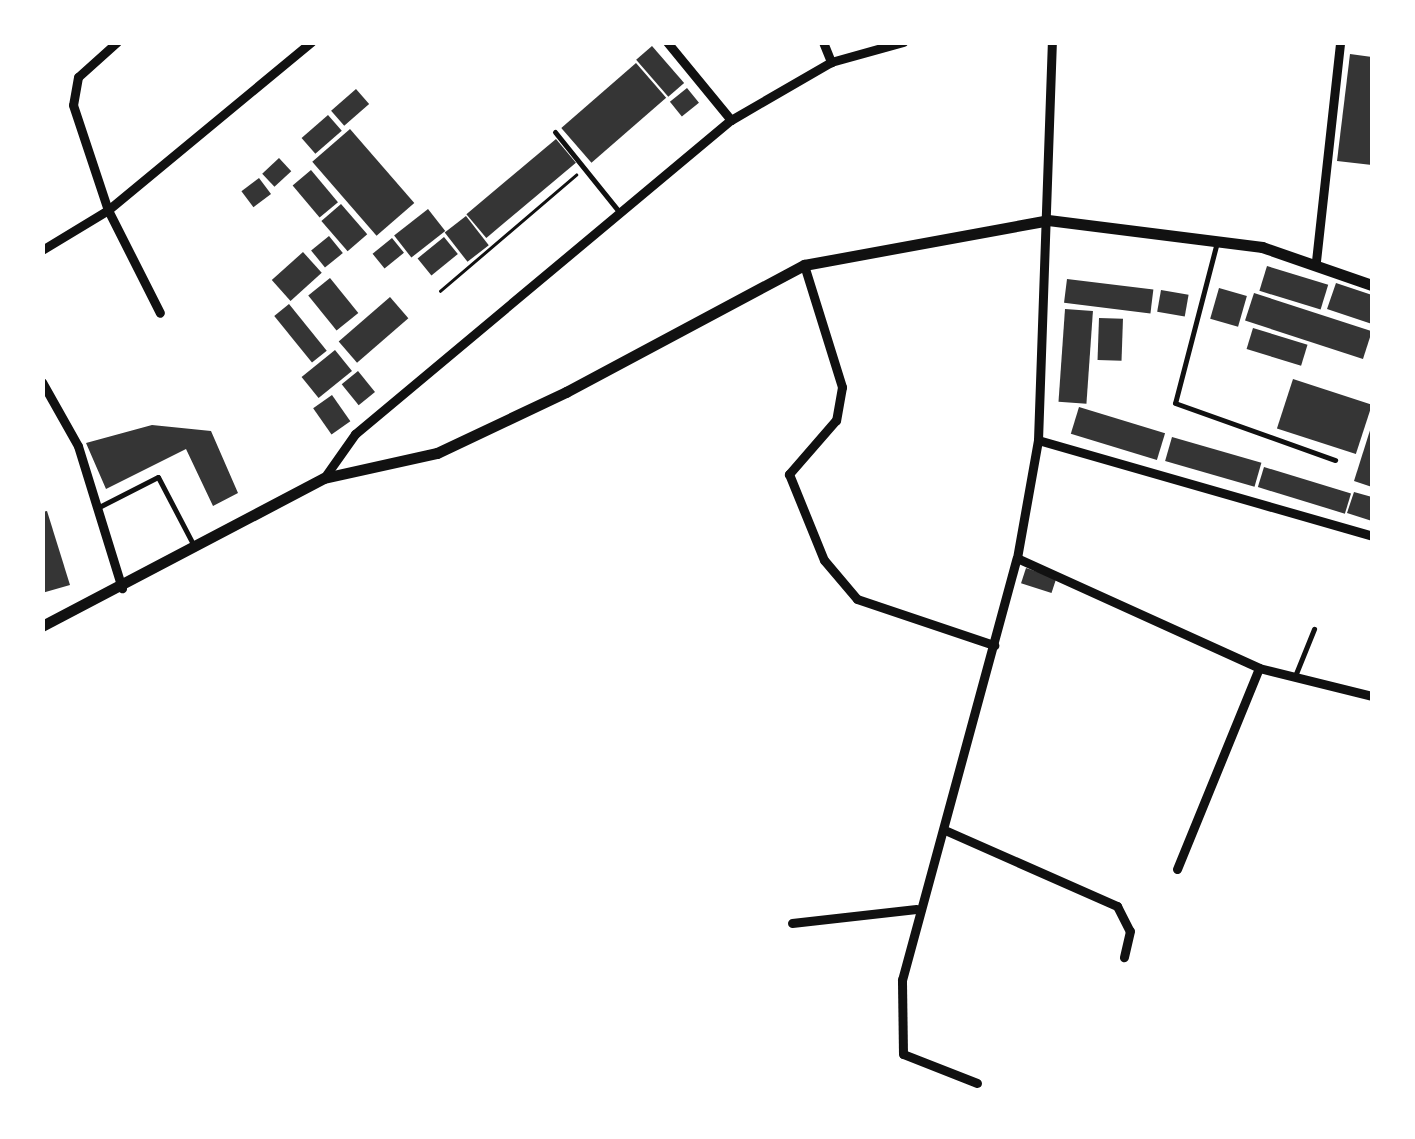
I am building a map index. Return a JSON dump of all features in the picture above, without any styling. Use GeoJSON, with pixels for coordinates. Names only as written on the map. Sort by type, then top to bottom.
{"type":"FeatureCollection","features":[{"type":"Feature","properties":{"kind":"street"},"geometry":{"type":"LineString","coordinates":[[117,42],[71,90],[108,210],[160,313]]}},
{"type":"Feature","properties":{"kind":"street"},"geometry":{"type":"LineString","coordinates":[[42,250],[108,210],[311,42]]}},
{"type":"Feature","properties":{"kind":"street"},"geometry":{"type":"LineString","coordinates":[[667,42],[731,120]]}},
{"type":"Feature","properties":{"kind":"street"},"geometry":{"type":"LineString","coordinates":[[823,42],[831,62]]}},
{"type":"Feature","properties":{"kind":"street"},"geometry":{"type":"LineString","coordinates":[[324,478],[355,434],[618,208],[731,120],[831,62],[903,42]]}},
{"type":"Feature","properties":{"kind":"street"},"geometry":{"type":"LineString","coordinates":[[977,1083],[900,1047],[916,910],[947,832],[1017,558],[1038,440],[1052,42]]}},
{"type":"Feature","properties":{"kind":"street"},"geometry":{"type":"LineString","coordinates":[[1316,261],[1340,42]]}},
{"type":"Feature","properties":{"kind":"street"},"geometry":{"type":"LineString","coordinates":[[42,626],[122,588],[324,478],[437,452],[804,264],[1048,220],[1218,240],[1316,261],[1372,285]]}},
{"type":"Feature","properties":{"kind":"street"},"geometry":{"type":"LineString","coordinates":[[804,264],[842,387],[836,420],[789,474],[824,560],[857,599],[994,645]]}},
{"type":"Feature","properties":{"kind":"street"},"geometry":{"type":"LineString","coordinates":[[42,382],[98,507],[122,588]]}},
{"type":"Feature","properties":{"kind":"street"},"geometry":{"type":"LineString","coordinates":[[1038,440],[1372,536]]}},
{"type":"Feature","properties":{"kind":"street"},"geometry":{"type":"LineString","coordinates":[[1017,558],[1258,668],[1372,696]]}},
{"type":"Feature","properties":{"kind":"street"},"geometry":{"type":"LineString","coordinates":[[1178,869],[1258,668]]}},
{"type":"Feature","properties":{"kind":"street"},"geometry":{"type":"LineString","coordinates":[[947,832],[1117,906],[1130,931],[1124,958]]}},
{"type":"Feature","properties":{"kind":"street"},"geometry":{"type":"LineString","coordinates":[[792,922],[916,910]]}},
{"type":"Feature","properties":{"kind":"lane"},"geometry":{"type":"LineString","coordinates":[[554,132],[618,208]]}},
{"type":"Feature","properties":{"kind":"lane"},"geometry":{"type":"LineString","coordinates":[[1218,240],[1175,403],[1335,460]]}},
{"type":"Feature","properties":{"kind":"lane"},"geometry":{"type":"LineString","coordinates":[[98,507],[158,477],[196,548]]}},
{"type":"Feature","properties":{"kind":"lane"},"geometry":{"type":"LineString","coordinates":[[1294,678],[1314,630]]}},
{"type":"Feature","properties":{"kind":"path"},"geometry":{"type":"LineString","coordinates":[[440,291],[584,168]]}},
{"type":"Feature","properties":{"kind":"building"},"geometry":{"type":"Polygon","coordinates":[[[652,46],[684,83],[668,97],[636,60],[652,46]]]}},
{"type":"Feature","properties":{"kind":"building"},"geometry":{"type":"Polygon","coordinates":[[[1350,54],[1372,57],[1372,165],[1337,161],[1350,54]]]}},
{"type":"Feature","properties":{"kind":"building"},"geometry":{"type":"Polygon","coordinates":[[[636,63],[666,98],[591,163],[561,128],[636,63]]]}},
{"type":"Feature","properties":{"kind":"building"},"geometry":{"type":"Polygon","coordinates":[[[687,88],[699,103],[682,117],[670,102],[687,88]]]}},
{"type":"Feature","properties":{"kind":"building"},"geometry":{"type":"Polygon","coordinates":[[[356,89],[369,104],[344,126],[331,111],[356,89]]]}},
{"type":"Feature","properties":{"kind":"building"},"geometry":{"type":"Polygon","coordinates":[[[328,115],[342,131],[315,154],[302,138],[328,115]]]}},
{"type":"Feature","properties":{"kind":"building"},"geometry":{"type":"Polygon","coordinates":[[[350,129],[414,203],[377,236],[312,162],[350,129]]]}},
{"type":"Feature","properties":{"kind":"building"},"geometry":{"type":"Polygon","coordinates":[[[556,139],[576,163],[486,238],[466,214],[556,139]]]}},
{"type":"Feature","properties":{"kind":"building"},"geometry":{"type":"Polygon","coordinates":[[[279,158],[291,171],[274,187],[262,174],[279,158]]]}},
{"type":"Feature","properties":{"kind":"building"},"geometry":{"type":"Polygon","coordinates":[[[311,170],[338,202],[320,218],[293,185],[311,170]]]}},
{"type":"Feature","properties":{"kind":"building"},"geometry":{"type":"Polygon","coordinates":[[[259,178],[271,194],[253,207],[241,191],[259,178]]]}},
{"type":"Feature","properties":{"kind":"building"},"geometry":{"type":"Polygon","coordinates":[[[341,204],[367,234],[348,251],[321,221],[341,204]]]}},
{"type":"Feature","properties":{"kind":"building"},"geometry":{"type":"Polygon","coordinates":[[[428,209],[445,231],[411,258],[394,235],[428,209]]]}},
{"type":"Feature","properties":{"kind":"building"},"geometry":{"type":"Polygon","coordinates":[[[466,216],[489,245],[468,262],[445,233],[466,216]]]}},
{"type":"Feature","properties":{"kind":"building"},"geometry":{"type":"Polygon","coordinates":[[[329,236],[343,253],[325,268],[311,250],[329,236]]]}},
{"type":"Feature","properties":{"kind":"building"},"geometry":{"type":"Polygon","coordinates":[[[444,237],[458,254],[431,275],[418,258],[444,237]]]}},
{"type":"Feature","properties":{"kind":"building"},"geometry":{"type":"Polygon","coordinates":[[[392,238],[404,253],[385,268],[373,254],[392,238]]]}},
{"type":"Feature","properties":{"kind":"building"},"geometry":{"type":"Polygon","coordinates":[[[303,252],[322,273],[291,301],[272,280],[303,252]]]}},
{"type":"Feature","properties":{"kind":"building"},"geometry":{"type":"Polygon","coordinates":[[[1267,266],[1328,285],[1321,310],[1259,291],[1267,266]]]}},
{"type":"Feature","properties":{"kind":"building"},"geometry":{"type":"Polygon","coordinates":[[[330,278],[358,313],[337,331],[308,296],[330,278]]]}},
{"type":"Feature","properties":{"kind":"building"},"geometry":{"type":"Polygon","coordinates":[[[1067,279],[1153,290],[1150,313],[1064,303],[1067,279]]]}},
{"type":"Feature","properties":{"kind":"building"},"geometry":{"type":"Polygon","coordinates":[[[1336,283],[1372,295],[1372,324],[1327,309],[1336,283]]]}},
{"type":"Feature","properties":{"kind":"building"},"geometry":{"type":"Polygon","coordinates":[[[1219,288],[1247,296],[1238,327],[1210,319],[1219,288]]]}},
{"type":"Feature","properties":{"kind":"building"},"geometry":{"type":"Polygon","coordinates":[[[1161,290],[1189,295],[1185,317],[1157,312],[1161,290]]]}},
{"type":"Feature","properties":{"kind":"building"},"geometry":{"type":"Polygon","coordinates":[[[1254,293],[1372,331],[1363,359],[1245,321],[1254,293]]]}},
{"type":"Feature","properties":{"kind":"building"},"geometry":{"type":"Polygon","coordinates":[[[390,297],[408,318],[357,363],[339,342],[390,297]]]}},
{"type":"Feature","properties":{"kind":"building"},"geometry":{"type":"Polygon","coordinates":[[[289,304],[327,351],[312,363],[274,316],[289,304]]]}},
{"type":"Feature","properties":{"kind":"building"},"geometry":{"type":"Polygon","coordinates":[[[1065,309],[1093,311],[1086,404],[1059,402],[1065,309]]]}},
{"type":"Feature","properties":{"kind":"building"},"geometry":{"type":"Polygon","coordinates":[[[1099,318],[1123,319],[1122,361],[1098,360],[1099,318]]]}},
{"type":"Feature","properties":{"kind":"building"},"geometry":{"type":"Polygon","coordinates":[[[1253,328],[1308,345],[1301,366],[1247,349],[1253,328]]]}},
{"type":"Feature","properties":{"kind":"building"},"geometry":{"type":"Polygon","coordinates":[[[335,350],[352,371],[319,398],[302,377],[335,350]]]}},
{"type":"Feature","properties":{"kind":"building"},"geometry":{"type":"Polygon","coordinates":[[[358,371],[375,392],[359,405],[342,384],[358,371]]]}},
{"type":"Feature","properties":{"kind":"building"},"geometry":{"type":"Polygon","coordinates":[[[1293,379],[1372,405],[1356,454],[1277,428],[1293,379]]]}},
{"type":"Feature","properties":{"kind":"building"},"geometry":{"type":"Polygon","coordinates":[[[332,395],[350,421],[332,434],[313,408],[332,395]]]}},
{"type":"Feature","properties":{"kind":"building"},"geometry":{"type":"Polygon","coordinates":[[[1079,407],[1165,433],[1157,460],[1071,434],[1079,407]]]}},
{"type":"Feature","properties":{"kind":"building"},"geometry":{"type":"Polygon","coordinates":[[[1372,424],[1372,487],[1354,481],[1372,424]]]}},
{"type":"Feature","properties":{"kind":"building"},"geometry":{"type":"Polygon","coordinates":[[[152,425],[211,431],[238,493],[213,506],[186,449],[106,489],[86,443],[152,425]]]}},
{"type":"Feature","properties":{"kind":"building"},"geometry":{"type":"Polygon","coordinates":[[[1172,437],[1261,463],[1255,487],[1165,461],[1172,437]]]}},
{"type":"Feature","properties":{"kind":"building"},"geometry":{"type":"Polygon","coordinates":[[[1264,467],[1351,494],[1345,514],[1258,487],[1264,467]]]}},
{"type":"Feature","properties":{"kind":"building"},"geometry":{"type":"Polygon","coordinates":[[[1354,492],[1372,497],[1372,521],[1347,513],[1354,492]]]}},
{"type":"Feature","properties":{"kind":"building"},"geometry":{"type":"Polygon","coordinates":[[[47,511],[70,585],[42,593],[42,512],[47,511]]]}},
{"type":"Feature","properties":{"kind":"building"},"geometry":{"type":"Polygon","coordinates":[[[1026,568],[1056,578],[1051,593],[1021,583],[1026,568]]]}}]}
